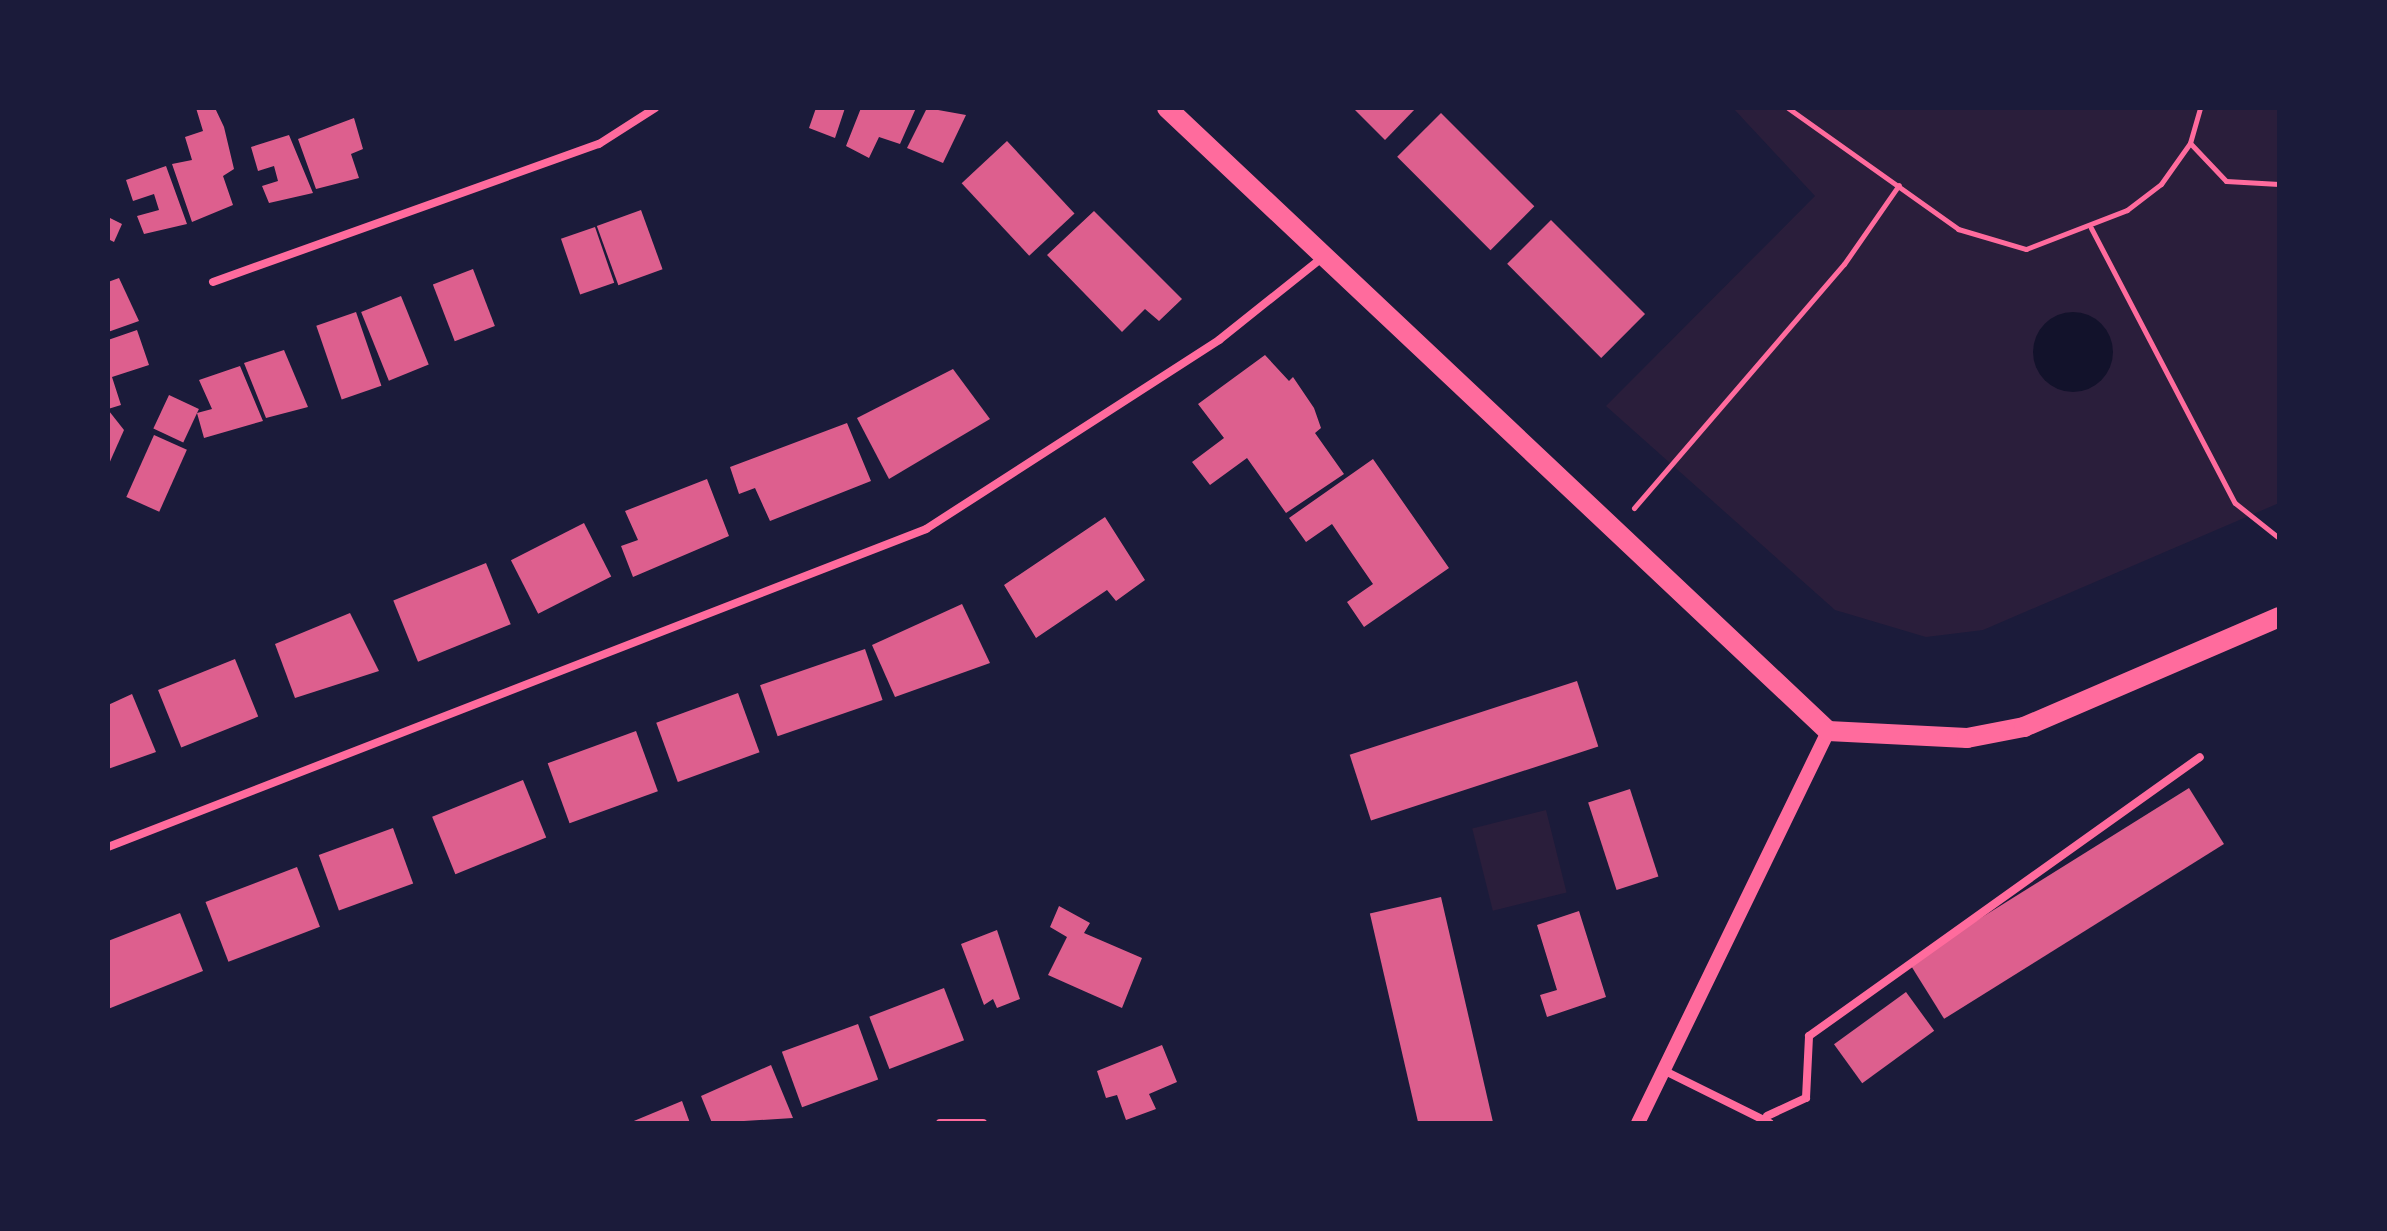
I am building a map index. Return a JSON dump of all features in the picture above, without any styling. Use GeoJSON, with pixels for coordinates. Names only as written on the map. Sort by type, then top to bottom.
{"type":"FeatureCollection","features":[{"type":"Feature","properties":{"kind":"main road"},"geometry":{"type":"LineString","coordinates":[[1167,108],[1614,534],[1828,731],[1967,738],[2024,727],[2279,617]]}},
{"type":"Feature","properties":{"kind":"street"},"geometry":{"type":"LineString","coordinates":[[213,282],[599,144],[655,108]]}},
{"type":"Feature","properties":{"kind":"street"},"geometry":{"type":"LineString","coordinates":[[108,847],[926,529],[1219,340],[1324,256]]}},
{"type":"Feature","properties":{"kind":"street"},"geometry":{"type":"LineString","coordinates":[[1638,1123],[1828,731]]}},
{"type":"Feature","properties":{"kind":"street"},"geometry":{"type":"LineString","coordinates":[[1662,1070],[1768,1120],[1806,1098],[1809,1036],[2200,757]]}},
{"type":"Feature","properties":{"kind":"street"},"geometry":{"type":"LineString","coordinates":[[940,1123],[983,1123]]}},
{"type":"Feature","properties":{"kind":"path"},"geometry":{"type":"LineString","coordinates":[[1788,108],[1991,244],[2026,249],[2091,228],[2161,184],[2190,143],[2200,108]]}},
{"type":"Feature","properties":{"kind":"path"},"geometry":{"type":"LineString","coordinates":[[2190,143],[2226,181],[2279,184]]}},
{"type":"Feature","properties":{"kind":"path"},"geometry":{"type":"LineString","coordinates":[[1614,534],[1844,264],[1899,185]]}},
{"type":"Feature","properties":{"kind":"path"},"geometry":{"type":"LineString","coordinates":[[2091,228],[2235,503],[2279,538]]}},
{"type":"Feature","properties":{"kind":"shaded area"},"geometry":{"type":"Polygon","coordinates":[[[1733,108],[2279,108],[2279,503],[1983,630],[1926,637],[1835,610],[1606,406],[1815,196],[1733,108]]]}},
{"type":"Feature","properties":{"kind":"shaded area"},"geometry":{"type":"Polygon","coordinates":[[[2065,312],[2081,312],[2102,323],[2113,344],[2113,360],[2102,381],[2081,392],[2065,392],[2051,386],[2039,374],[2033,360],[2033,344],[2039,330],[2051,318],[2065,312]]]}},
{"type":"Feature","properties":{"kind":"shaded area"},"geometry":{"type":"Polygon","coordinates":[[[1546,810],[1567,892],[1493,911],[1472,828],[1546,810]]]}},
{"type":"Feature","properties":{"kind":"building"},"geometry":{"type":"Polygon","coordinates":[[[196,108],[215,108],[224,127],[234,169],[223,176],[233,205],[192,222],[172,164],[192,160],[185,137],[203,131],[196,108]]]}},
{"type":"Feature","properties":{"kind":"building"},"geometry":{"type":"Polygon","coordinates":[[[816,108],[845,108],[835,138],[809,128],[816,108]]]}},
{"type":"Feature","properties":{"kind":"building"},"geometry":{"type":"Polygon","coordinates":[[[861,108],[916,108],[900,144],[879,137],[869,158],[846,146],[861,108]]]}},
{"type":"Feature","properties":{"kind":"building"},"geometry":{"type":"Polygon","coordinates":[[[927,108],[966,115],[943,163],[907,148],[927,108]]]}},
{"type":"Feature","properties":{"kind":"building"},"geometry":{"type":"Polygon","coordinates":[[[1353,108],[1416,108],[1385,140],[1353,108]]]}},
{"type":"Feature","properties":{"kind":"building"},"geometry":{"type":"Polygon","coordinates":[[[1441,113],[1534,206],[1490,250],[1397,157],[1441,113]]]}},
{"type":"Feature","properties":{"kind":"building"},"geometry":{"type":"Polygon","coordinates":[[[354,118],[363,149],[351,154],[359,178],[316,189],[298,139],[354,118]]]}},
{"type":"Feature","properties":{"kind":"building"},"geometry":{"type":"Polygon","coordinates":[[[289,135],[313,193],[269,203],[262,186],[278,181],[274,166],[258,171],[251,147],[289,135]]]}},
{"type":"Feature","properties":{"kind":"building"},"geometry":{"type":"Polygon","coordinates":[[[1007,141],[1075,213],[1029,256],[962,183],[1007,141]]]}},
{"type":"Feature","properties":{"kind":"building"},"geometry":{"type":"Polygon","coordinates":[[[166,166],[187,224],[144,234],[137,216],[159,210],[154,194],[133,201],[126,180],[166,166]]]}},
{"type":"Feature","properties":{"kind":"building"},"geometry":{"type":"Polygon","coordinates":[[[641,210],[663,269],[618,285],[597,226],[641,210]]]}},
{"type":"Feature","properties":{"kind":"building"},"geometry":{"type":"Polygon","coordinates":[[[1094,211],[1182,299],[1159,321],[1145,309],[1122,332],[1047,255],[1094,211]]]}},
{"type":"Feature","properties":{"kind":"building"},"geometry":{"type":"Polygon","coordinates":[[[108,217],[122,224],[114,242],[108,239],[108,217]]]}},
{"type":"Feature","properties":{"kind":"building"},"geometry":{"type":"Polygon","coordinates":[[[1551,220],[1645,314],[1601,358],[1507,264],[1551,220]]]}},
{"type":"Feature","properties":{"kind":"building"},"geometry":{"type":"Polygon","coordinates":[[[595,227],[614,283],[580,295],[561,239],[595,227]]]}},
{"type":"Feature","properties":{"kind":"building"},"geometry":{"type":"Polygon","coordinates":[[[473,269],[495,326],[455,341],[433,284],[473,269]]]}},
{"type":"Feature","properties":{"kind":"building"},"geometry":{"type":"Polygon","coordinates":[[[119,278],[139,321],[108,332],[108,282],[119,278]]]}},
{"type":"Feature","properties":{"kind":"building"},"geometry":{"type":"Polygon","coordinates":[[[401,296],[429,365],[389,381],[361,312],[401,296]]]}},
{"type":"Feature","properties":{"kind":"building"},"geometry":{"type":"Polygon","coordinates":[[[356,312],[381,386],[342,399],[316,326],[356,312]]]}},
{"type":"Feature","properties":{"kind":"building"},"geometry":{"type":"Polygon","coordinates":[[[137,330],[149,365],[112,377],[121,405],[108,409],[108,340],[137,330]]]}},
{"type":"Feature","properties":{"kind":"building"},"geometry":{"type":"Polygon","coordinates":[[[284,350],[308,407],[266,418],[244,363],[284,350]]]}},
{"type":"Feature","properties":{"kind":"building"},"geometry":{"type":"Polygon","coordinates":[[[1265,355],[1289,381],[1293,377],[1314,408],[1321,428],[1315,433],[1344,474],[1286,513],[1247,458],[1210,485],[1192,462],[1224,438],[1198,404],[1265,355]]]}},
{"type":"Feature","properties":{"kind":"building"},"geometry":{"type":"Polygon","coordinates":[[[240,366],[263,421],[204,438],[197,413],[212,409],[199,380],[240,366]]]}},
{"type":"Feature","properties":{"kind":"building"},"geometry":{"type":"Polygon","coordinates":[[[953,369],[990,419],[889,479],[857,418],[953,369]]]}},
{"type":"Feature","properties":{"kind":"building"},"geometry":{"type":"Polygon","coordinates":[[[169,395],[199,409],[183,442],[153,429],[169,395]]]}},
{"type":"Feature","properties":{"kind":"building"},"geometry":{"type":"Polygon","coordinates":[[[108,411],[124,430],[108,466],[108,411]]]}},
{"type":"Feature","properties":{"kind":"building"},"geometry":{"type":"Polygon","coordinates":[[[847,423],[871,481],[770,521],[755,488],[739,494],[730,467],[847,423]]]}},
{"type":"Feature","properties":{"kind":"building"},"geometry":{"type":"Polygon","coordinates":[[[154,435],[187,450],[159,512],[126,497],[154,435]]]}},
{"type":"Feature","properties":{"kind":"building"},"geometry":{"type":"Polygon","coordinates":[[[1373,459],[1449,568],[1364,627],[1347,602],[1373,584],[1332,524],[1306,542],[1289,518],[1373,459]]]}},
{"type":"Feature","properties":{"kind":"building"},"geometry":{"type":"Polygon","coordinates":[[[707,479],[729,536],[633,577],[621,546],[638,540],[625,511],[707,479]]]}},
{"type":"Feature","properties":{"kind":"building"},"geometry":{"type":"Polygon","coordinates":[[[1105,517],[1145,580],[1116,601],[1107,590],[1036,638],[1004,585],[1105,517]]]}},
{"type":"Feature","properties":{"kind":"building"},"geometry":{"type":"Polygon","coordinates":[[[584,523],[611,576],[538,614],[511,560],[584,523]]]}},
{"type":"Feature","properties":{"kind":"building"},"geometry":{"type":"Polygon","coordinates":[[[486,563],[511,624],[418,662],[393,600],[486,563]]]}},
{"type":"Feature","properties":{"kind":"building"},"geometry":{"type":"Polygon","coordinates":[[[962,604],[990,663],[895,697],[872,645],[962,604]]]}},
{"type":"Feature","properties":{"kind":"building"},"geometry":{"type":"Polygon","coordinates":[[[350,613],[379,671],[295,698],[275,644],[350,613]]]}},
{"type":"Feature","properties":{"kind":"building"},"geometry":{"type":"Polygon","coordinates":[[[865,649],[883,700],[778,736],[760,685],[865,649]]]}},
{"type":"Feature","properties":{"kind":"building"},"geometry":{"type":"Polygon","coordinates":[[[235,659],[258,716],[181,748],[158,690],[235,659]]]}},
{"type":"Feature","properties":{"kind":"building"},"geometry":{"type":"Polygon","coordinates":[[[1577,681],[1598,747],[1371,820],[1350,755],[1577,681]]]}},
{"type":"Feature","properties":{"kind":"building"},"geometry":{"type":"Polygon","coordinates":[[[738,693],[760,752],[678,782],[656,723],[738,693]]]}},
{"type":"Feature","properties":{"kind":"building"},"geometry":{"type":"Polygon","coordinates":[[[132,694],[156,752],[108,769],[108,705],[132,694]]]}},
{"type":"Feature","properties":{"kind":"building"},"geometry":{"type":"Polygon","coordinates":[[[636,731],[658,791],[570,823],[548,763],[636,731]]]}},
{"type":"Feature","properties":{"kind":"building"},"geometry":{"type":"Polygon","coordinates":[[[523,780],[546,837],[455,874],[432,817],[523,780]]]}},
{"type":"Feature","properties":{"kind":"building"},"geometry":{"type":"Polygon","coordinates":[[[2189,788],[2224,844],[1944,1019],[1909,963],[2189,788]]]}},
{"type":"Feature","properties":{"kind":"building"},"geometry":{"type":"Polygon","coordinates":[[[1630,789],[1658,876],[1617,890],[1588,803],[1630,789]]]}},
{"type":"Feature","properties":{"kind":"building"},"geometry":{"type":"Polygon","coordinates":[[[393,828],[413,883],[339,910],[319,855],[393,828]]]}},
{"type":"Feature","properties":{"kind":"building"},"geometry":{"type":"Polygon","coordinates":[[[297,867],[320,927],[228,962],[206,902],[297,867]]]}},
{"type":"Feature","properties":{"kind":"building"},"geometry":{"type":"Polygon","coordinates":[[[1441,897],[1493,1123],[1418,1123],[1370,913],[1441,897]]]}},
{"type":"Feature","properties":{"kind":"building"},"geometry":{"type":"Polygon","coordinates":[[[1059,906],[1090,923],[1084,933],[1142,958],[1122,1008],[1048,975],[1067,937],[1050,927],[1059,906]]]}},
{"type":"Feature","properties":{"kind":"building"},"geometry":{"type":"Polygon","coordinates":[[[1579,911],[1606,997],[1547,1017],[1540,995],[1557,990],[1537,925],[1579,911]]]}},
{"type":"Feature","properties":{"kind":"building"},"geometry":{"type":"Polygon","coordinates":[[[180,913],[203,971],[108,1009],[108,941],[180,913]]]}},
{"type":"Feature","properties":{"kind":"building"},"geometry":{"type":"Polygon","coordinates":[[[997,930],[1020,999],[997,1008],[993,999],[984,1005],[961,944],[997,930]]]}},
{"type":"Feature","properties":{"kind":"building"},"geometry":{"type":"Polygon","coordinates":[[[944,988],[964,1040],[889,1069],[869,1017],[944,988]]]}},
{"type":"Feature","properties":{"kind":"building"},"geometry":{"type":"Polygon","coordinates":[[[1906,992],[1934,1031],[1862,1083],[1834,1044],[1906,992]]]}},
{"type":"Feature","properties":{"kind":"building"},"geometry":{"type":"Polygon","coordinates":[[[858,1024],[878,1079],[802,1107],[782,1052],[858,1024]]]}},
{"type":"Feature","properties":{"kind":"building"},"geometry":{"type":"Polygon","coordinates":[[[1162,1045],[1177,1082],[1149,1094],[1156,1109],[1126,1120],[1117,1095],[1106,1098],[1097,1071],[1162,1045]]]}},
{"type":"Feature","properties":{"kind":"building"},"geometry":{"type":"Polygon","coordinates":[[[771,1065],[793,1118],[712,1123],[701,1096],[771,1065]]]}},
{"type":"Feature","properties":{"kind":"building"},"geometry":{"type":"Polygon","coordinates":[[[682,1101],[690,1123],[629,1123],[682,1101]]]}}]}
